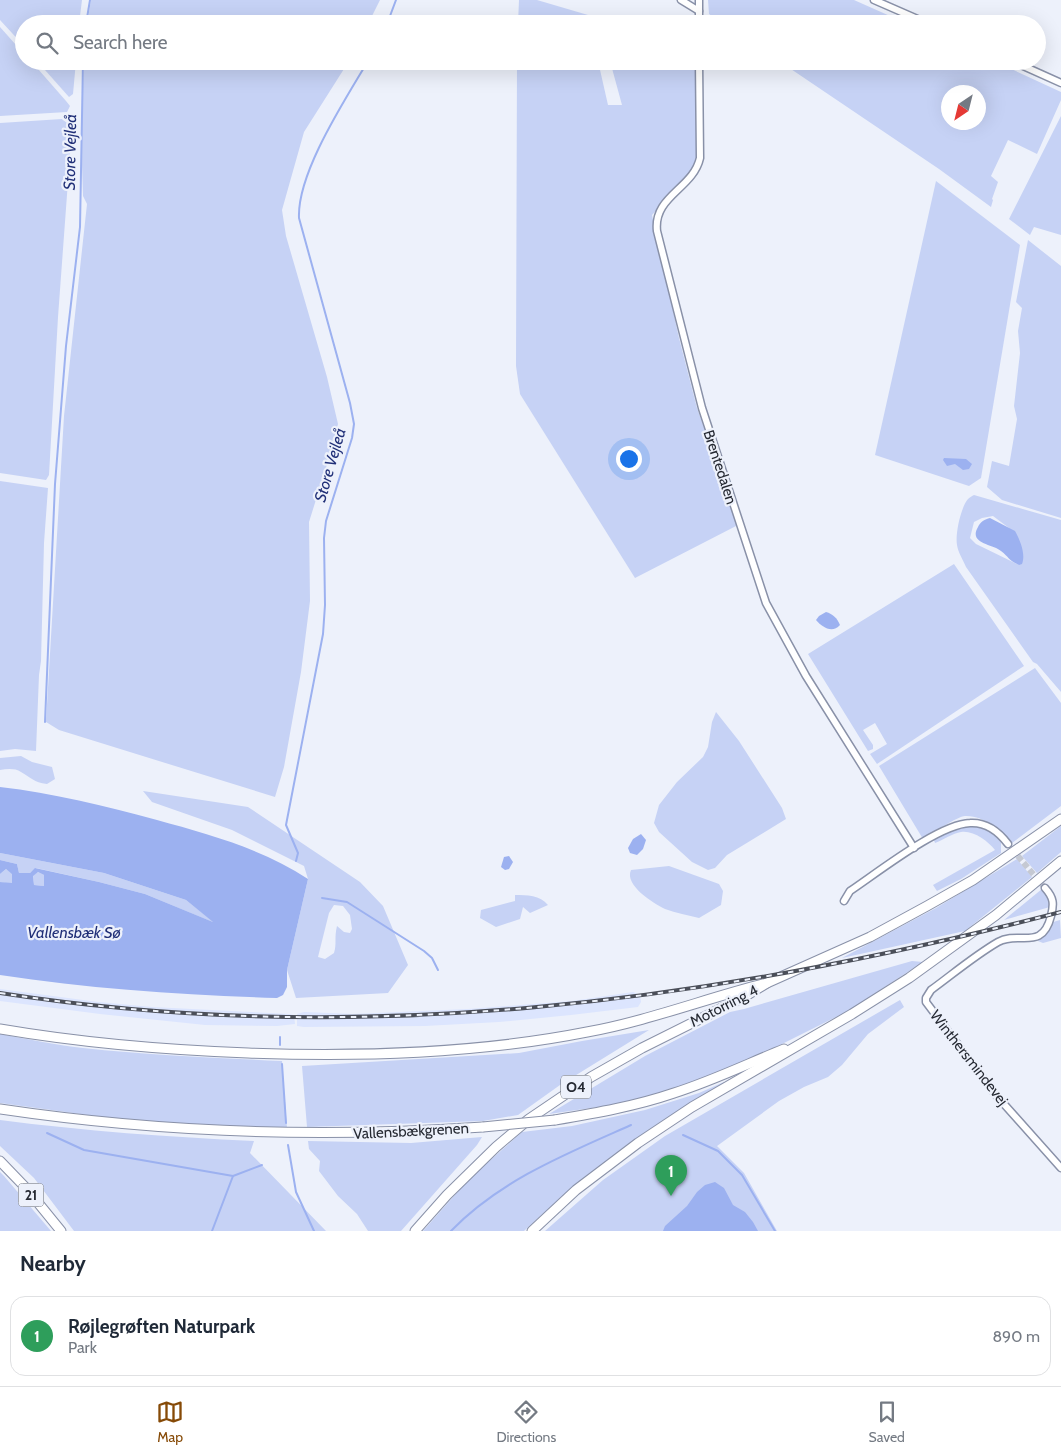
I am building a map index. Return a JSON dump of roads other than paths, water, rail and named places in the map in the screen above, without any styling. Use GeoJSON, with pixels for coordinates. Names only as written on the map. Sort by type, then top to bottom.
{"type":"FeatureCollection","features":[{"type":"Feature","properties":{"kind":"highway","name":"Motorring 4"},"geometry":{"type":"LineString","coordinates":[[415,1231],[454,1188],[496,1147],[529,1119],[591,1077],[744,997],[767,983],[870,937],[927,906],[973,880],[1061,819]]}},
{"type":"Feature","properties":{"kind":"highway"},"geometry":{"type":"LineString","coordinates":[[532,1231],[576,1190],[638,1143],[692,1107],[769,1064],[917,972],[996,916],[1061,861]]}},
{"type":"Feature","properties":{"kind":"highway"},"geometry":{"type":"LineString","coordinates":[[0,1029],[84,1041],[194,1050],[318,1054],[414,1052],[502,1045],[587,1032],[634,1022],[767,983]]}},
{"type":"Feature","properties":{"kind":"highway","name":"Vallensbækgrenen"},"geometry":{"type":"LineString","coordinates":[[0,1109],[135,1126],[241,1132],[385,1133],[483,1127],[555,1120],[599,1113],[672,1094],[711,1080],[809,1038]]}},
{"type":"Feature","properties":{"kind":"highway","name":"21"},"geometry":{"type":"LineString","coordinates":[[0,1161],[26,1188],[60,1231]]}},
{"type":"Feature","properties":{"kind":"street"},"geometry":{"type":"LineString","coordinates":[[681,0],[699,11]]}},
{"type":"Feature","properties":{"kind":"street"},"geometry":{"type":"LineString","coordinates":[[699,0],[699,15]]}},
{"type":"Feature","properties":{"kind":"street"},"geometry":{"type":"LineString","coordinates":[[874,0],[908,15]]}},
{"type":"Feature","properties":{"kind":"street","name":"Brentedalen"},"geometry":{"type":"LineString","coordinates":[[699,70],[700,158],[698,168],[663,204],[656,220],[657,231],[702,408],[740,528],[773,618],[806,676],[914,848]]}},
{"type":"Feature","properties":{"kind":"street"},"geometry":{"type":"LineString","coordinates":[[1032,70],[1061,83]]}},
{"type":"Feature","properties":{"kind":"street"},"geometry":{"type":"LineString","coordinates":[[844,901],[850,891],[914,848],[948,828],[960,824],[982,824],[992,829],[1008,844]]}},
{"type":"Feature","properties":{"kind":"street","name":"Winthersmindevej"},"geometry":{"type":"LineString","coordinates":[[1045,888],[1051,895],[1054,905],[1046,930],[1035,938],[1000,940],[931,990],[926,998],[926,1002],[994,1094],[1061,1168]]}},
{"type":"Feature","properties":{"kind":"water"},"geometry":{"type":"Polygon","coordinates":[[[944,458],[966,459],[972,464],[969,469],[963,470],[955,464],[947,466],[943,460],[944,458]]]}},
{"type":"Feature","properties":{"kind":"water"},"geometry":{"type":"Polygon","coordinates":[[[990,518],[1015,531],[1023,552],[1022,564],[1015,563],[1001,551],[983,543],[976,537],[980,524],[990,518]]]}},
{"type":"Feature","properties":{"kind":"water"},"geometry":{"type":"Polygon","coordinates":[[[826,612],[838,620],[840,625],[837,628],[830,629],[818,623],[816,620],[826,612]]]}},
{"type":"Feature","properties":{"kind":"water","name":"Vallensbæk Sø"},"geometry":{"type":"Polygon","coordinates":[[[0,787],[59,796],[176,825],[235,844],[273,859],[308,879],[287,970],[287,987],[283,995],[277,998],[242,997],[104,988],[0,975],[0,882],[12,883],[12,874],[6,869],[0,874],[0,860],[17,864],[19,873],[30,873],[35,868],[145,894],[213,922],[186,900],[104,873],[0,853],[0,787]],[[38,872],[33,876],[34,885],[44,886],[44,875],[38,872]]]}},
{"type":"Feature","properties":{"kind":"water"},"geometry":{"type":"Polygon","coordinates":[[[641,834],[646,840],[643,849],[637,855],[630,853],[628,848],[633,839],[641,834]]]}},
{"type":"Feature","properties":{"kind":"water"},"geometry":{"type":"Polygon","coordinates":[[[509,856],[513,862],[509,869],[505,870],[501,867],[504,857],[509,856]]]}},
{"type":"Feature","properties":{"kind":"water"},"geometry":{"type":"Polygon","coordinates":[[[715,1182],[724,1188],[733,1205],[745,1212],[758,1231],[663,1231],[665,1226],[687,1206],[697,1192],[705,1185],[715,1182]]]}},
{"type":"Feature","properties":{"kind":"waterway","name":"Store Vejleå"},"geometry":{"type":"LineString","coordinates":[[88,15],[90,0]]}},
{"type":"Feature","properties":{"kind":"waterway","name":"Store Vejleå"},"geometry":{"type":"LineString","coordinates":[[390,15],[396,0]]}},
{"type":"Feature","properties":{"kind":"waterway","name":"Store Vejleå"},"geometry":{"type":"LineString","coordinates":[[45,722],[55,484],[66,346],[80,227],[83,70]]}},
{"type":"Feature","properties":{"kind":"waterway","name":"Store Vejleå"},"geometry":{"type":"LineString","coordinates":[[296,861],[298,853],[286,825],[323,634],[325,605],[324,538],[326,521],[352,438],[354,424],[350,403],[299,218],[300,200],[306,180],[324,137],[363,70]]}},
{"type":"Feature","properties":{"kind":"waterway"},"geometry":{"type":"LineString","coordinates":[[322,898],[347,902],[424,951],[432,958],[438,970]]}},
{"type":"Feature","properties":{"kind":"waterway"},"geometry":{"type":"LineString","coordinates":[[280,1037],[280,1045]]}},
{"type":"Feature","properties":{"kind":"waterway"},"geometry":{"type":"LineString","coordinates":[[282,1064],[286,1123]]}},
{"type":"Feature","properties":{"kind":"waterway"},"geometry":{"type":"LineString","coordinates":[[451,1231],[470,1213],[513,1182],[559,1157],[631,1125]]}},
{"type":"Feature","properties":{"kind":"waterway"},"geometry":{"type":"LineString","coordinates":[[47,1133],[84,1150],[233,1176]]}},
{"type":"Feature","properties":{"kind":"waterway"},"geometry":{"type":"LineString","coordinates":[[683,1135],[718,1151],[742,1175],[775,1231]]}},
{"type":"Feature","properties":{"kind":"waterway"},"geometry":{"type":"LineString","coordinates":[[288,1145],[296,1192],[314,1231]]}},
{"type":"Feature","properties":{"kind":"waterway"},"geometry":{"type":"LineString","coordinates":[[212,1231],[233,1176],[262,1165]]}},
{"type":"Feature","properties":{"kind":"tunnel"},"geometry":{"type":"LineString","coordinates":[[1012,849],[1045,888]]}},
{"type":"Feature","properties":{"kind":"railway"},"geometry":{"type":"LineString","coordinates":[[0,993],[134,1009],[268,1017],[401,1016],[534,1007],[667,992],[798,971],[930,944],[1061,912]]}},
{"type":"Feature","properties":{"kind":"place","name":"Røjlegrøften Naturpark"},"geometry":{"type":"Point","coordinates":[671,1196]}}]}
